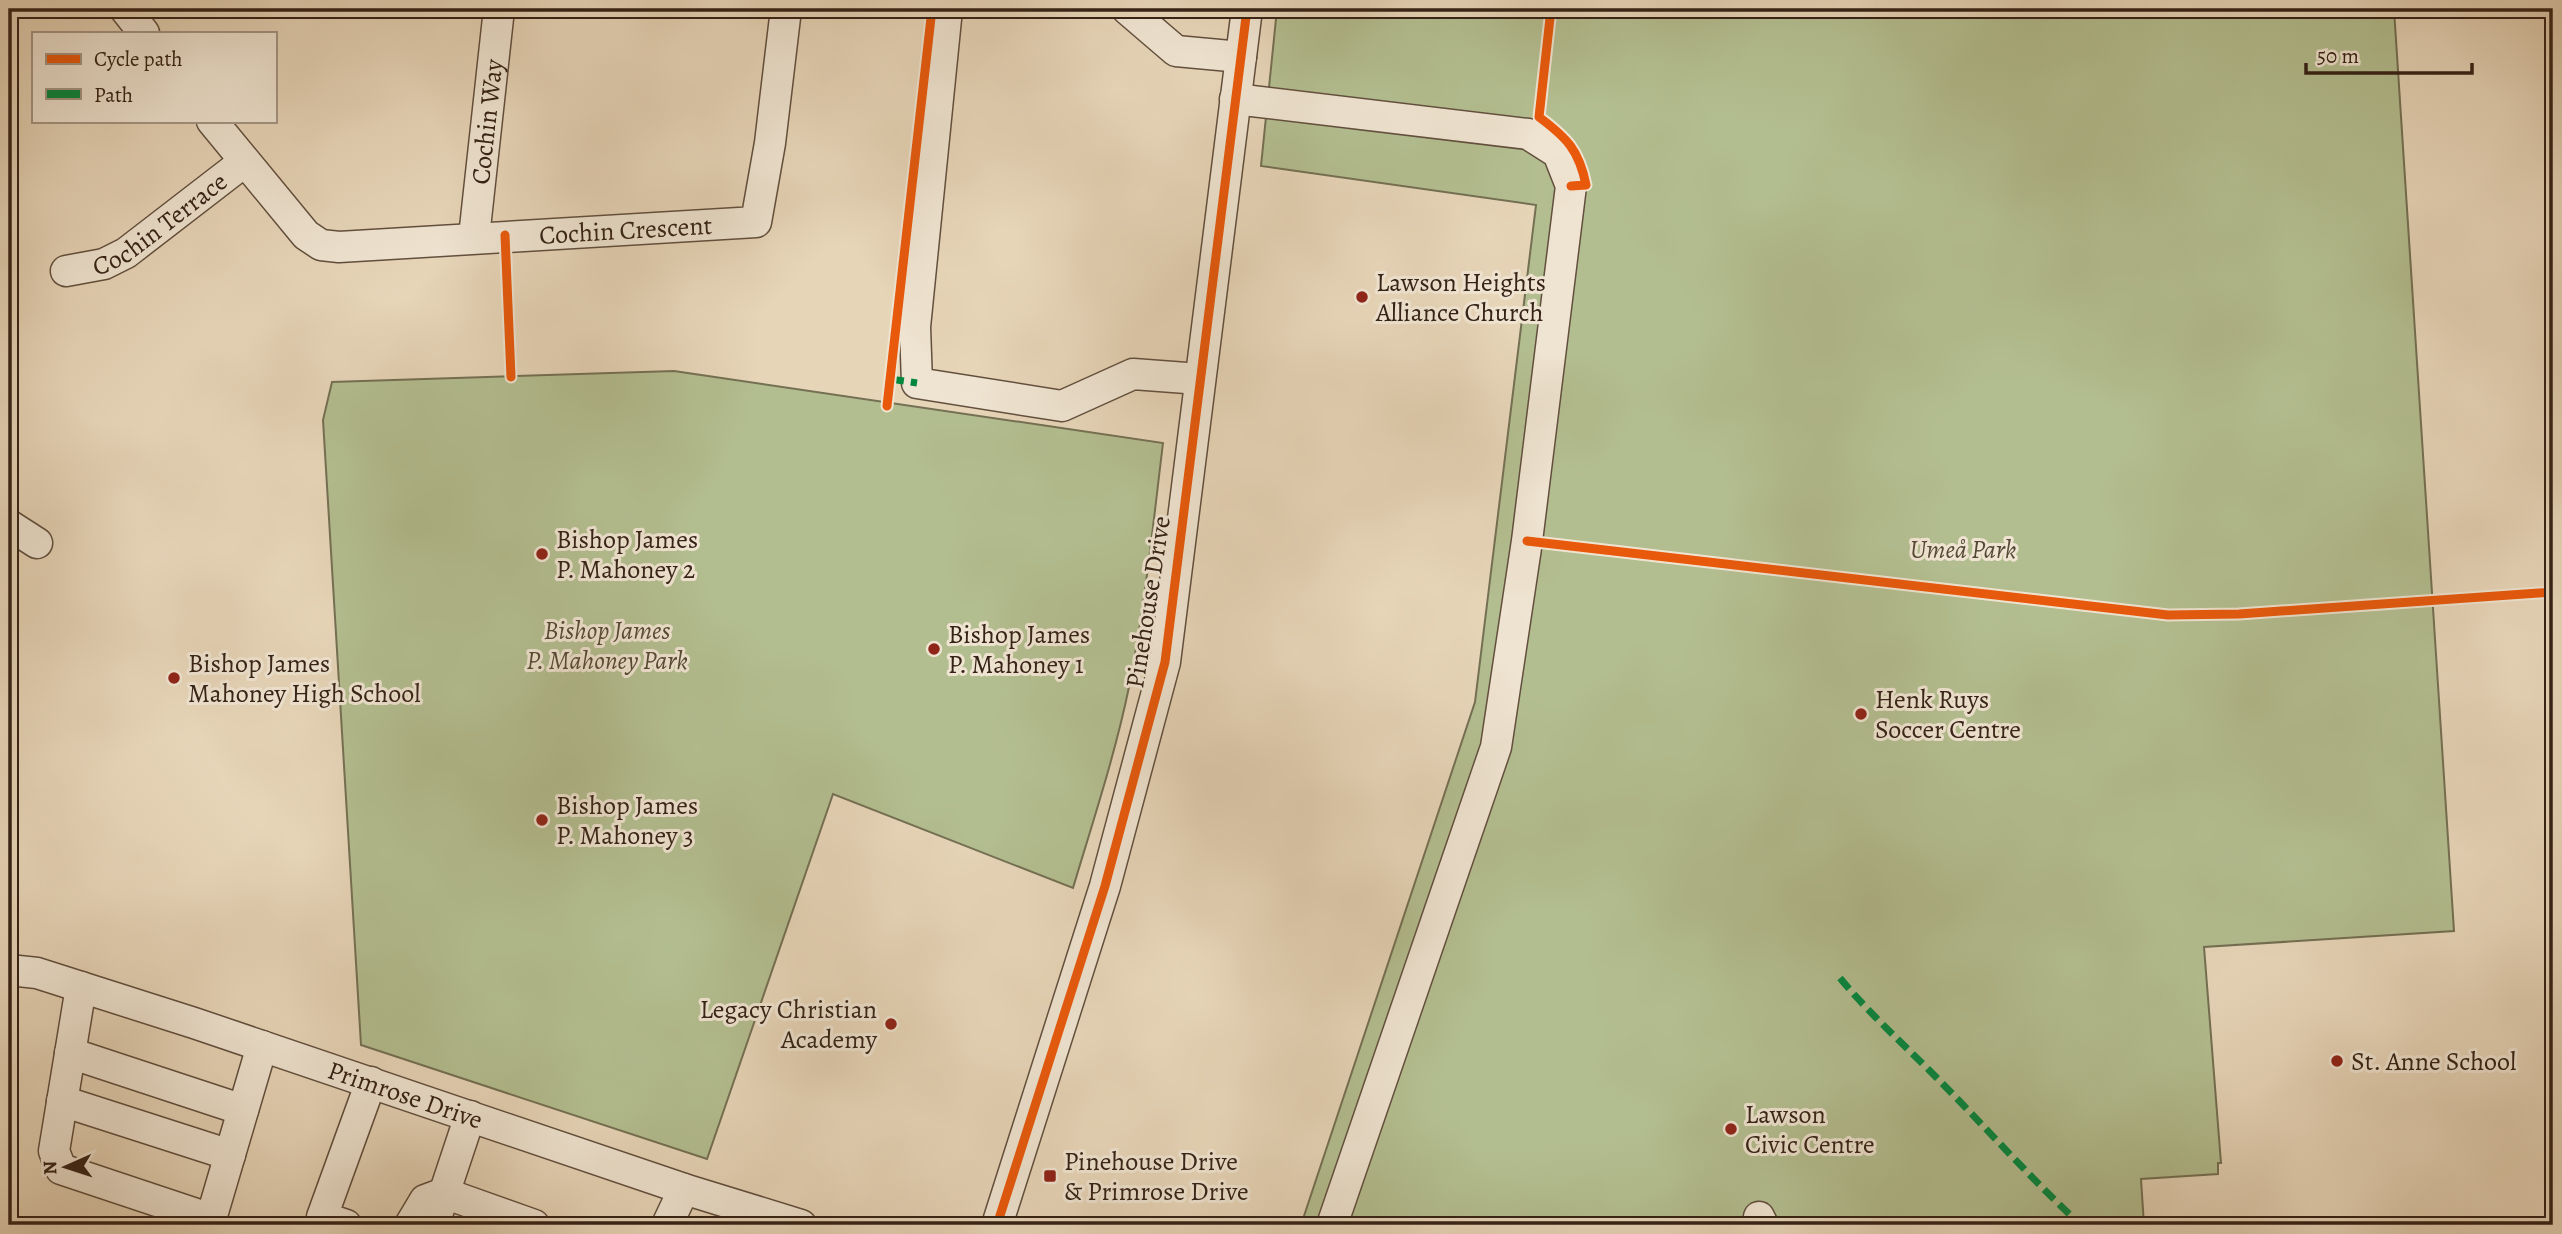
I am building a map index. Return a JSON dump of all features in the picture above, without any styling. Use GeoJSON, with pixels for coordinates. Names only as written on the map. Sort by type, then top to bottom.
{"type":"FeatureCollection","features":[{"type":"Feature","properties":{"kind":"street"},"geometry":{"type":"LineString","coordinates":[[125,9],[143,32]]}},
{"type":"Feature","properties":{"kind":"street","name":"Cochin Way"},"geometry":{"type":"LineString","coordinates":[[474,237],[499,9]]}},
{"type":"Feature","properties":{"kind":"street","name":"Cochin Crescent"},"geometry":{"type":"LineString","coordinates":[[213,122],[306,236],[321,245],[339,247],[756,222],[786,9]]}},
{"type":"Feature","properties":{"kind":"street"},"geometry":{"type":"LineString","coordinates":[[947,9],[915,327],[917,383],[1062,406],[1133,374],[1200,379]]}},
{"type":"Feature","properties":{"kind":"street"},"geometry":{"type":"LineString","coordinates":[[1127,9],[1176,51],[1241,57]]}},
{"type":"Feature","properties":{"kind":"street","name":"Pinehouse Drive"},"geometry":{"type":"LineString","coordinates":[[997,1225],[1105,886],[1165,662],[1247,9]]}},
{"type":"Feature","properties":{"kind":"street"},"geometry":{"type":"LineString","coordinates":[[1235,99],[1528,134],[1558,153],[1571,186],[1527,541],[1496,747],[1332,1225]]}},
{"type":"Feature","properties":{"kind":"street","name":"Cochin Terrace"},"geometry":{"type":"LineString","coordinates":[[66,271],[104,264],[126,253],[244,162]]}},
{"type":"Feature","properties":{"kind":"street"},"geometry":{"type":"LineString","coordinates":[[9,525],[37,543]]}},
{"type":"Feature","properties":{"kind":"street","name":"Primrose Drive"},"geometry":{"type":"LineString","coordinates":[[9,970],[37,973],[81,987],[371,1082],[770,1221],[801,1225]]}},
{"type":"Feature","properties":{"kind":"street"},"geometry":{"type":"LineString","coordinates":[[81,987],[54,1151],[61,1169],[211,1219],[262,1046]]}},
{"type":"Feature","properties":{"kind":"street"},"geometry":{"type":"LineString","coordinates":[[70,1053],[243,1110]]}},
{"type":"Feature","properties":{"kind":"street"},"geometry":{"type":"LineString","coordinates":[[329,1222],[371,1082]]}},
{"type":"Feature","properties":{"kind":"street"},"geometry":{"type":"LineString","coordinates":[[62,1101],[230,1155]]}},
{"type":"Feature","properties":{"kind":"street"},"geometry":{"type":"LineString","coordinates":[[434,1225],[470,1116]]}},
{"type":"Feature","properties":{"kind":"street"},"geometry":{"type":"LineString","coordinates":[[667,1225],[684,1189]]}},
{"type":"Feature","properties":{"kind":"street"},"geometry":{"type":"LineString","coordinates":[[410,1225],[425,1200],[444,1193],[534,1225]]}},
{"type":"Feature","properties":{"kind":"green space","name":"Umeå Park"},"geometry":{"type":"Polygon","coordinates":[[[1277,9],[2394,9],[2454,931],[2204,947],[2221,1163],[2218,1163],[2218,1174],[2141,1179],[2144,1225],[1301,1225],[1475,702],[1536,205],[1261,166],[1277,9]]]}},
{"type":"Feature","properties":{"kind":"green space","name":"Bishop James P. Mahoney Park"},"geometry":{"type":"Polygon","coordinates":[[[674,371],[1163,443],[1144,596],[1129,687],[1073,888],[833,794],[707,1159],[361,1045],[323,420],[332,382],[674,371]]]}},
{"type":"Feature","properties":{"kind":"marked path"},"geometry":{"type":"LineString","coordinates":[[890,379],[917,383]]}},
{"type":"Feature","properties":{"kind":"marked path"},"geometry":{"type":"LineString","coordinates":[[1840,978],[2081,1225]]}},
{"type":"Feature","properties":{"kind":"cycle path"},"geometry":{"type":"LineString","coordinates":[[887,406],[932,9]]}},
{"type":"Feature","properties":{"kind":"cycle path"},"geometry":{"type":"LineString","coordinates":[[997,1225],[1105,886],[1165,662],[1247,9]]}},
{"type":"Feature","properties":{"kind":"cycle path"},"geometry":{"type":"LineString","coordinates":[[1551,9],[1539,117],[1564,139],[1580,163],[1586,185],[1571,186]]}},
{"type":"Feature","properties":{"kind":"cycle path"},"geometry":{"type":"LineString","coordinates":[[505,235],[511,377]]}},
{"type":"Feature","properties":{"kind":"cycle path"},"geometry":{"type":"LineString","coordinates":[[1527,541],[2168,615],[2239,614],[2553,592]]}},
{"type":"Feature","properties":{"kind":"place","name":"Lawson Heights Alliance Church"},"geometry":{"type":"Point","coordinates":[1362,297]}},
{"type":"Feature","properties":{"kind":"place","name":"Bishop James P. Mahoney 2"},"geometry":{"type":"Point","coordinates":[542,554]}},
{"type":"Feature","properties":{"kind":"place","name":"Bishop James P. Mahoney 1"},"geometry":{"type":"Point","coordinates":[934,649]}},
{"type":"Feature","properties":{"kind":"place","name":"Bishop James Mahoney High School"},"geometry":{"type":"Point","coordinates":[174,678]}},
{"type":"Feature","properties":{"kind":"place","name":"Henk Ruys Soccer Centre"},"geometry":{"type":"Point","coordinates":[1861,714]}},
{"type":"Feature","properties":{"kind":"place","name":"Bishop James P. Mahoney 3"},"geometry":{"type":"Point","coordinates":[542,820]}},
{"type":"Feature","properties":{"kind":"place","name":"Legacy Christian Academy"},"geometry":{"type":"Point","coordinates":[891,1024]}},
{"type":"Feature","properties":{"kind":"place","name":"St. Anne School"},"geometry":{"type":"Point","coordinates":[2337,1061]}},
{"type":"Feature","properties":{"kind":"place","name":"Lawson Civic Centre"},"geometry":{"type":"Point","coordinates":[1731,1129]}},
{"type":"Feature","properties":{"kind":"place","name":"Pinehouse Drive & Primrose Drive"},"geometry":{"type":"Point","coordinates":[1050,1176]}}]}
